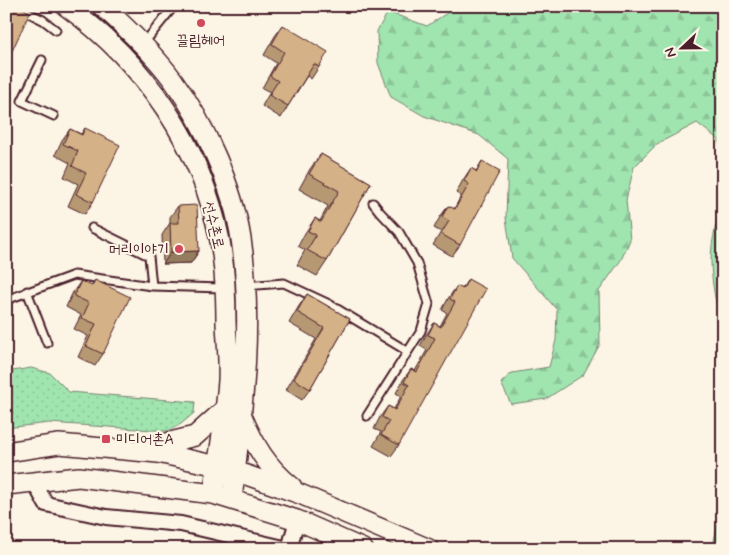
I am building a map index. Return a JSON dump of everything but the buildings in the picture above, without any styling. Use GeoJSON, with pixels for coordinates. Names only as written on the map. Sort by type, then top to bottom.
{"type":"FeatureCollection","features":[{"type":"Feature","properties":{"kind":"street","name":"선수촌로"},"geometry":{"type":"LineString","coordinates":[[66,6],[90,23],[155,93],[172,118],[198,170],[212,207],[220,242],[225,288],[228,379],[233,412],[227,468],[232,499]]}},
{"type":"Feature","properties":{"kind":"street","name":"선수촌로"},"geometry":{"type":"LineString","coordinates":[[102,6],[142,45],[172,80],[196,116],[217,161],[232,201],[241,238],[246,286],[246,378],[233,412]]}},
{"type":"Feature","properties":{"kind":"street"},"geometry":{"type":"LineString","coordinates":[[126,60],[142,45]]}},
{"type":"Feature","properties":{"kind":"street"},"geometry":{"type":"LineString","coordinates":[[225,288],[246,286]]}},
{"type":"Feature","properties":{"kind":"street"},"geometry":{"type":"LineString","coordinates":[[134,451],[195,436],[233,412],[277,475],[300,494]]}},
{"type":"Feature","properties":{"kind":"street"},"geometry":{"type":"LineString","coordinates":[[6,452],[59,444],[158,454],[227,468],[300,494],[429,549]]}},
{"type":"Feature","properties":{"kind":"street","name":"선수촌로"},"geometry":{"type":"LineString","coordinates":[[213,494],[227,468]]}},
{"type":"Feature","properties":{"kind":"street"},"geometry":{"type":"LineString","coordinates":[[6,485],[79,477],[213,494],[297,520],[363,549]]}},
{"type":"Feature","properties":{"kind":"street"},"geometry":{"type":"LineString","coordinates":[[34,482],[46,504],[106,517],[181,524],[288,549],[297,520]]}},
{"type":"Feature","properties":{"kind":"lane"},"geometry":{"type":"LineString","coordinates":[[14,6],[44,20],[56,30]]}},
{"type":"Feature","properties":{"kind":"lane"},"geometry":{"type":"LineString","coordinates":[[142,45],[174,6]]}},
{"type":"Feature","properties":{"kind":"lane"},"geometry":{"type":"LineString","coordinates":[[42,60],[22,101],[54,116]]}},
{"type":"Feature","properties":{"kind":"lane"},"geometry":{"type":"LineString","coordinates":[[367,416],[421,330],[429,304],[417,263],[399,232],[373,203]]}},
{"type":"Feature","properties":{"kind":"lane"},"geometry":{"type":"LineString","coordinates":[[92,228],[149,256],[152,286]]}},
{"type":"Feature","properties":{"kind":"lane"},"geometry":{"type":"LineString","coordinates":[[6,300],[74,275],[152,286],[225,288]]}},
{"type":"Feature","properties":{"kind":"lane"},"geometry":{"type":"LineString","coordinates":[[246,286],[284,283],[329,304],[407,351]]}},
{"type":"Feature","properties":{"kind":"lane"},"geometry":{"type":"LineString","coordinates":[[27,291],[47,343]]}},
{"type":"Feature","properties":{"kind":"green space"},"geometry":{"type":"Polygon","coordinates":[[[498,6],[714,6],[723,28],[723,158],[719,140],[697,123],[657,144],[634,167],[626,200],[630,240],[621,260],[599,291],[600,344],[583,375],[546,399],[511,404],[501,383],[512,373],[549,367],[556,340],[557,310],[512,258],[506,218],[508,159],[479,135],[424,116],[391,97],[378,63],[377,31],[388,12],[427,26],[450,11],[495,10],[498,6]]]}},
{"type":"Feature","properties":{"kind":"green space"},"geometry":{"type":"Polygon","coordinates":[[[723,196],[723,326],[714,294],[711,253],[713,236],[723,196]]]}},
{"type":"Feature","properties":{"kind":"green space"},"geometry":{"type":"Polygon","coordinates":[[[31,368],[50,373],[69,392],[195,402],[194,413],[181,424],[168,431],[49,423],[6,428],[6,372],[31,368]]]}},
{"type":"Feature","properties":{"kind":"green space"},"geometry":{"type":"Polygon","coordinates":[[[723,502],[723,549],[712,549],[723,502]]]}},
{"type":"Feature","properties":{"kind":"place","name":"끌림헤어"},"geometry":{"type":"Point","coordinates":[201,23]}},
{"type":"Feature","properties":{"kind":"place","name":"머리이야기"},"geometry":{"type":"Point","coordinates":[179,249]}},
{"type":"Feature","properties":{"kind":"place","name":"미디어촌A"},"geometry":{"type":"Point","coordinates":[106,439]}}]}
